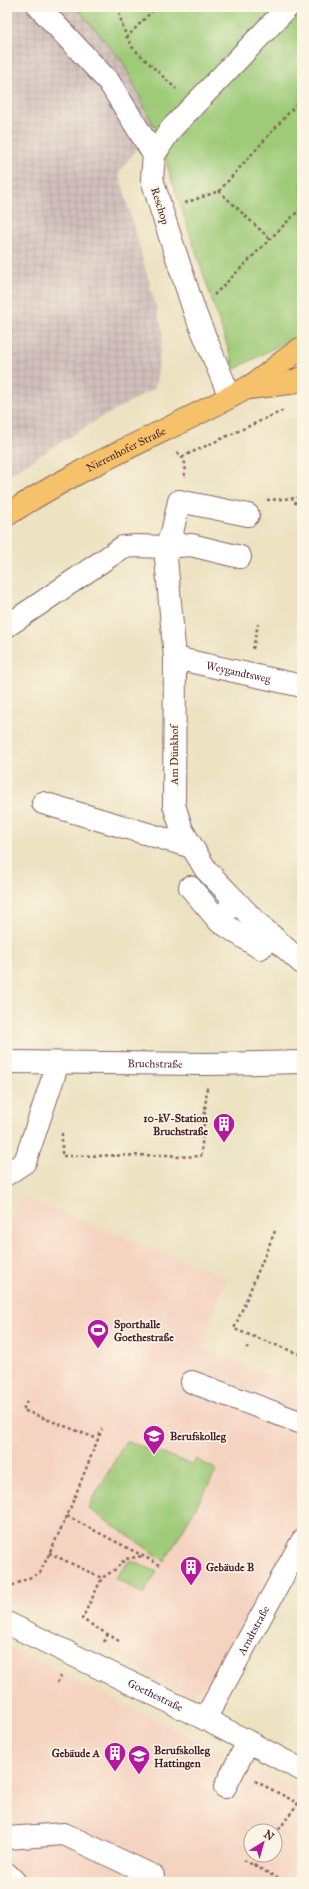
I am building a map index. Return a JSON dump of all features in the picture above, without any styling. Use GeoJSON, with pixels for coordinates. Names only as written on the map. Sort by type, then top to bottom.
{"type":"FeatureCollection","features":[{"type":"Feature","properties":{"kind":"main road","name":"Nierenhofer Straße"},"geometry":{"type":"LineString","coordinates":[[7,515],[41,494],[110,456],[239,392],[302,348]]}},
{"type":"Feature","properties":{"kind":"main road","name":"Nierenhofer Straße"},"geometry":{"type":"LineString","coordinates":[[239,392],[290,383],[302,378]]}},
{"type":"Feature","properties":{"kind":"street"},"geometry":{"type":"LineString","coordinates":[[39,7],[109,82],[154,155]]}},
{"type":"Feature","properties":{"kind":"street","name":"Reschop"},"geometry":{"type":"LineString","coordinates":[[239,392],[195,313],[152,179],[154,155],[171,129],[288,7]]}},
{"type":"Feature","properties":{"kind":"street","name":"Am Dünkhof"},"geometry":{"type":"LineString","coordinates":[[248,515],[179,501],[172,533],[165,547],[175,658],[174,805],[182,830],[206,870],[273,937],[302,963]]}},
{"type":"Feature","properties":{"kind":"street"},"geometry":{"type":"LineString","coordinates":[[7,626],[123,547],[165,547],[191,545],[240,557]]}},
{"type":"Feature","properties":{"kind":"street","name":"Weygandtsweg"},"geometry":{"type":"LineString","coordinates":[[175,658],[302,686]]}},
{"type":"Feature","properties":{"kind":"street"},"geometry":{"type":"LineString","coordinates":[[43,803],[192,847]]}},
{"type":"Feature","properties":{"kind":"street"},"geometry":{"type":"LineString","coordinates":[[190,887],[219,921],[260,948],[273,937]]}},
{"type":"Feature","properties":{"kind":"street"},"geometry":{"type":"LineString","coordinates":[[219,921],[235,900]]}},
{"type":"Feature","properties":{"kind":"street","name":"Bruchstraße"},"geometry":{"type":"LineString","coordinates":[[7,1062],[210,1064],[302,1062]]}},
{"type":"Feature","properties":{"kind":"street"},"geometry":{"type":"LineString","coordinates":[[7,1174],[25,1162],[58,1063]]}},
{"type":"Feature","properties":{"kind":"street"},"geometry":{"type":"LineString","coordinates":[[192,1382],[302,1423]]}},
{"type":"Feature","properties":{"kind":"street","name":"Arndtstraße"},"geometry":{"type":"LineString","coordinates":[[205,1719],[302,1541]]}},
{"type":"Feature","properties":{"kind":"street","name":"Goethestraße"},"geometry":{"type":"LineString","coordinates":[[7,1623],[205,1719],[302,1770]]}},
{"type":"Feature","properties":{"kind":"street"},"geometry":{"type":"LineString","coordinates":[[229,1778],[248,1742]]}},
{"type":"Feature","properties":{"kind":"street"},"geometry":{"type":"LineString","coordinates":[[7,1838],[64,1834],[153,1876]]}},
{"type":"Feature","properties":{"kind":"street"},"geometry":{"type":"LineString","coordinates":[[7,1874],[15,1882]]}},
{"type":"Feature","properties":{"kind":"path"},"geometry":{"type":"LineString","coordinates":[[118,7],[126,38],[132,47],[194,105]]}},
{"type":"Feature","properties":{"kind":"path"},"geometry":{"type":"LineString","coordinates":[[126,38],[156,7]]}},
{"type":"Feature","properties":{"kind":"path"},"geometry":{"type":"LineString","coordinates":[[162,212],[219,191],[302,98]]}},
{"type":"Feature","properties":{"kind":"path"},"geometry":{"type":"LineString","coordinates":[[219,191],[271,240]]}},
{"type":"Feature","properties":{"kind":"path"},"geometry":{"type":"LineString","coordinates":[[195,313],[271,240],[302,207]]}},
{"type":"Feature","properties":{"kind":"path"},"geometry":{"type":"LineString","coordinates":[[182,457],[250,424],[286,409]]}},
{"type":"Feature","properties":{"kind":"path"},"geometry":{"type":"LineString","coordinates":[[295,504],[297,498],[302,498]]}},
{"type":"Feature","properties":{"kind":"path"},"geometry":{"type":"LineString","coordinates":[[62,1132],[62,1156],[202,1156],[210,1064]]}},
{"type":"Feature","properties":{"kind":"path"},"geometry":{"type":"LineString","coordinates":[[275,1231],[234,1329],[302,1355]]}},
{"type":"Feature","properties":{"kind":"path"},"geometry":{"type":"LineString","coordinates":[[246,1347],[251,1349]]}},
{"type":"Feature","properties":{"kind":"path"},"geometry":{"type":"LineString","coordinates":[[27,1401],[23,1410],[98,1439]]}},
{"type":"Feature","properties":{"kind":"path"},"geometry":{"type":"LineString","coordinates":[[7,1596],[11,1586],[40,1573],[67,1516],[102,1429]]}},
{"type":"Feature","properties":{"kind":"path"},"geometry":{"type":"LineString","coordinates":[[67,1516],[162,1566]]}},
{"type":"Feature","properties":{"kind":"path"},"geometry":{"type":"LineString","coordinates":[[49,1553],[102,1578]]}},
{"type":"Feature","properties":{"kind":"path"},"geometry":{"type":"LineString","coordinates":[[119,1641],[82,1619],[102,1578],[116,1570],[125,1559],[143,1556]]}},
{"type":"Feature","properties":{"kind":"path"},"geometry":{"type":"LineString","coordinates":[[57,1683],[62,1674]]}},
{"type":"Feature","properties":{"kind":"path"},"geometry":{"type":"LineString","coordinates":[[229,1778],[298,1803],[283,1825]]}},
{"type":"Feature","properties":{"kind":"path"},"geometry":{"type":"LineString","coordinates":[[249,1863],[285,1882]]}},
{"type":"Feature","properties":{"kind":"shaded area"},"geometry":{"type":"Polygon","coordinates":[[[7,7],[76,7],[123,62],[154,126],[119,173],[163,333],[155,388],[102,417],[7,476],[7,7]]]}},
{"type":"Feature","properties":{"kind":"shaded area","name":"Berufskolleg"},"geometry":{"type":"Polygon","coordinates":[[[21,1196],[226,1278],[201,1349],[302,1388],[302,1525],[212,1680],[190,1696],[95,1642],[7,1600],[7,1233],[21,1196]]]}},
{"type":"Feature","properties":{"kind":"shaded area","name":"Berufskolleg Hattingen"},"geometry":{"type":"Polygon","coordinates":[[[7,1646],[302,1792],[302,1882],[7,1882],[7,1646]]]}},
{"type":"Feature","properties":{"kind":"green space"},"geometry":{"type":"Polygon","coordinates":[[[76,7],[302,7],[302,333],[235,369],[154,126],[123,62],[76,7]]]}},
{"type":"Feature","properties":{"kind":"green space"},"geometry":{"type":"Polygon","coordinates":[[[126,1441],[192,1464],[196,1459],[217,1470],[165,1561],[88,1508],[126,1441]]]}},
{"type":"Feature","properties":{"kind":"green space"},"geometry":{"type":"Polygon","coordinates":[[[130,1560],[157,1572],[143,1594],[115,1578],[130,1560]]]}},
{"type":"Feature","properties":{"kind":"place","name":"10-kV-Station Bruchstraße"},"geometry":{"type":"Point","coordinates":[224,1144]}},
{"type":"Feature","properties":{"kind":"place","name":"Sporthalle Goethestraße"},"geometry":{"type":"Point","coordinates":[98,1350]}},
{"type":"Feature","properties":{"kind":"place","name":"Berufskolleg"},"geometry":{"type":"Point","coordinates":[154,1456]}},
{"type":"Feature","properties":{"kind":"place","name":"Gebäude B"},"geometry":{"type":"Point","coordinates":[191,1586]}},
{"type":"Feature","properties":{"kind":"place","name":"Gebäude A"},"geometry":{"type":"Point","coordinates":[115,1772]}},
{"type":"Feature","properties":{"kind":"place","name":"Berufskolleg Hattingen"},"geometry":{"type":"Point","coordinates":[139,1776]}}]}
